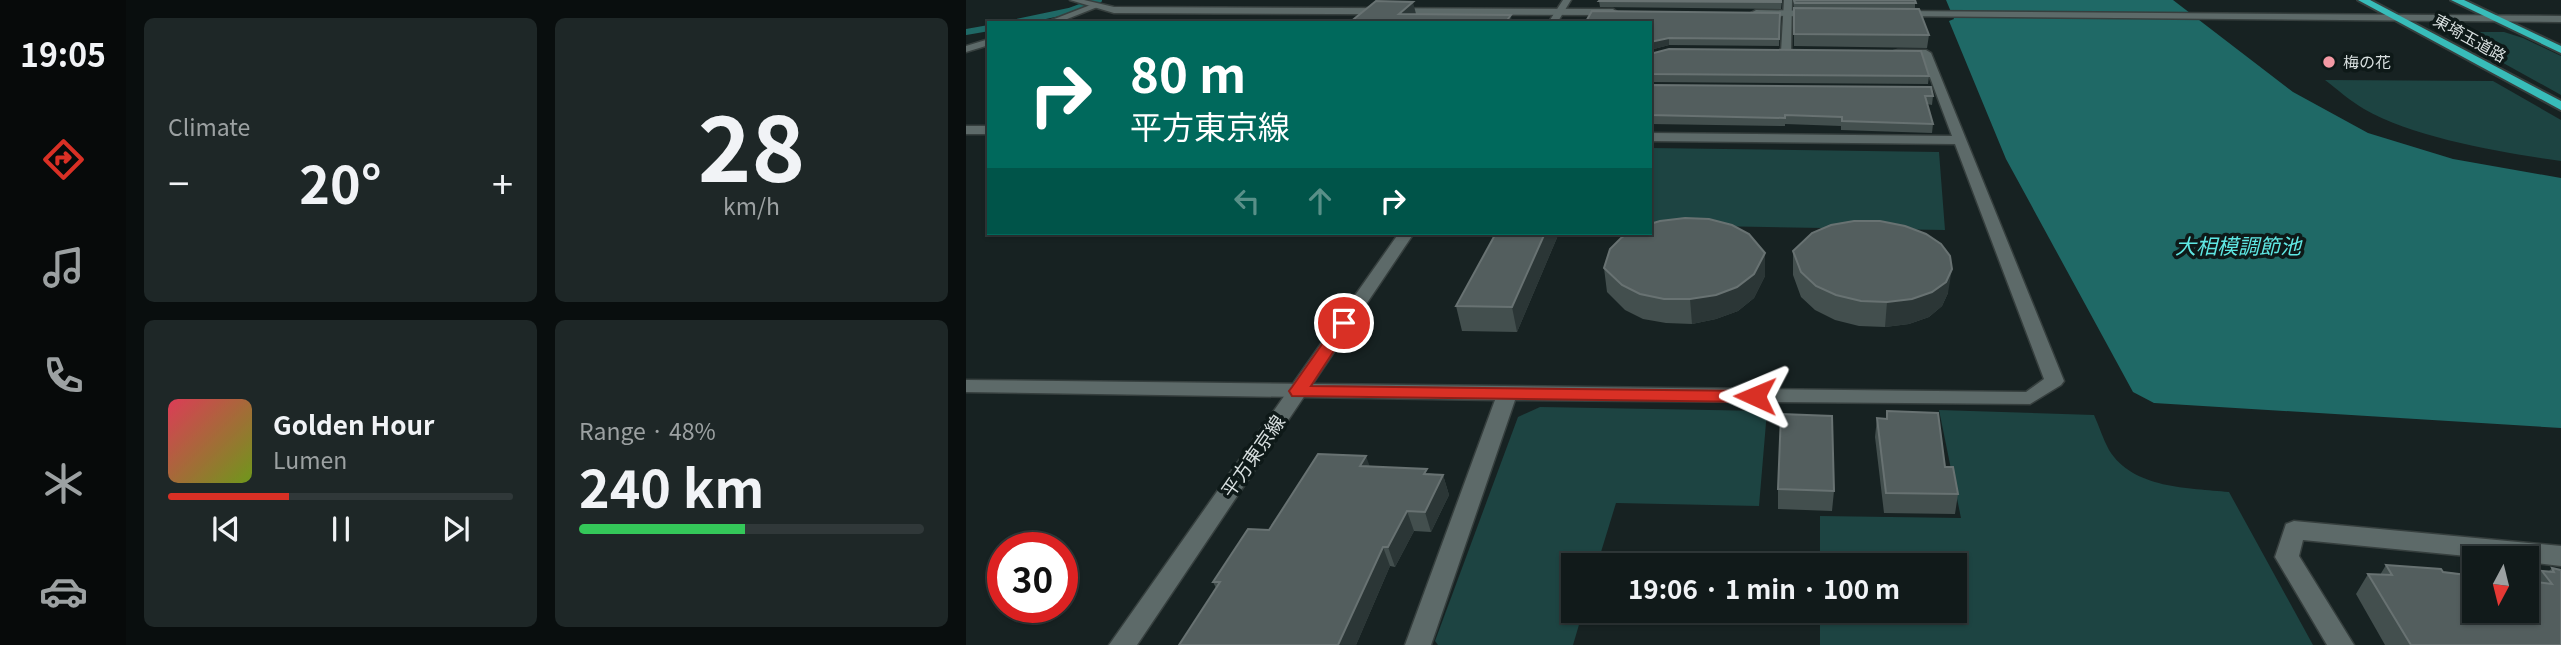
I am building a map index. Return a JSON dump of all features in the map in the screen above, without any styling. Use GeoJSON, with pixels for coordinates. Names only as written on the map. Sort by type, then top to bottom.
{"type":"FeatureCollection","features":[{"type":"Feature","properties":{"kind":"highway","name":"東埼玉道路"},"geometry":{"type":"LineString","coordinates":[[2363,0],[2561,106]]}},
{"type":"Feature","properties":{"kind":"highway","name":"東埼玉道路"},"geometry":{"type":"LineString","coordinates":[[2456,0],[2561,50]]}},
{"type":"Feature","properties":{"kind":"street"},"geometry":{"type":"LineString","coordinates":[[1553,21],[1567,0]]}},
{"type":"Feature","properties":{"kind":"street"},"geometry":{"type":"LineString","coordinates":[[1786,52],[1788,0]]}},
{"type":"Feature","properties":{"kind":"street"},"geometry":{"type":"LineString","coordinates":[[1078,1],[1114,10],[1620,12]]}},
{"type":"Feature","properties":{"kind":"street"},"geometry":{"type":"LineString","coordinates":[[1054,21],[1095,6]]}},
{"type":"Feature","properties":{"kind":"street"},"geometry":{"type":"LineString","coordinates":[[1740,13],[1828,14]]}},
{"type":"Feature","properties":{"kind":"street"},"geometry":{"type":"LineString","coordinates":[[1894,15],[2561,19]]}},
{"type":"Feature","properties":{"kind":"street"},"geometry":{"type":"LineString","coordinates":[[966,49],[987,43]]}},
{"type":"Feature","properties":{"kind":"street"},"geometry":{"type":"LineString","coordinates":[[966,386],[2030,398],[2054,382],[1961,140],[1934,90],[1926,53],[1876,53]]}},
{"type":"Feature","properties":{"kind":"street"},"geometry":{"type":"LineString","coordinates":[[966,130],[987,130]]}},
{"type":"Feature","properties":{"kind":"street"},"geometry":{"type":"LineString","coordinates":[[1652,137],[1961,140]]}},
{"type":"Feature","properties":{"kind":"street","name":"平方東京線"},"geometry":{"type":"LineString","coordinates":[[1122,645],[1405,235]]}},
{"type":"Feature","properties":{"kind":"street"},"geometry":{"type":"LineString","coordinates":[[1418,645],[1507,394]]}},
{"type":"Feature","properties":{"kind":"street"},"geometry":{"type":"LineString","coordinates":[[2341,645],[2287,557],[2294,530],[2561,556]]}},
{"type":"Feature","properties":{"kind":"shaded area"},"geometry":{"type":"Polygon","coordinates":[[[2504,32],[2561,56],[2561,95],[2451,34],[2504,32]]]}},
{"type":"Feature","properties":{"kind":"shaded area"},"geometry":{"type":"Polygon","coordinates":[[[2325,80],[2493,81],[2561,120],[2561,161],[2487,149],[2408,128],[2364,109],[2325,80]]]}},
{"type":"Feature","properties":{"kind":"shaded area"},"geometry":{"type":"Polygon","coordinates":[[[1652,148],[1939,152],[1945,230],[1654,225],[1652,148]]]}},
{"type":"Feature","properties":{"kind":"shaded area"},"geometry":{"type":"Polygon","coordinates":[[[1540,407],[1767,411],[1759,506],[1616,503],[1601,553],[1561,553],[1561,623],[1579,623],[1573,645],[1438,645],[1435,641],[1518,417],[1540,407]]]}},
{"type":"Feature","properties":{"kind":"shaded area"},"geometry":{"type":"Polygon","coordinates":[[[1939,410],[2094,415],[2109,450],[2119,463],[2132,472],[2163,484],[2229,492],[2313,645],[1820,645],[1820,623],[1967,623],[1967,553],[1820,553],[1820,516],[1961,518],[1939,410]]]}},
{"type":"Feature","properties":{"kind":"water","name":"大相模調節池"},"geometry":{"type":"Polygon","coordinates":[[[1946,0],[2173,0],[2293,92],[2368,133],[2453,159],[2561,178],[2561,428],[2154,403],[2133,392],[2006,159],[1949,21],[1954,19],[1946,0]]]}},
{"type":"Feature","properties":{"kind":"building"},"geometry":{"type":"Polygon","coordinates":[[[1781,0],[1781,2],[1599,1],[1781,0]]]}},
{"type":"Feature","properties":{"kind":"building"},"geometry":{"type":"Polygon","coordinates":[[[1794,0],[1915,0],[1916,3],[1795,3],[1794,0]]]}},
{"type":"Feature","properties":{"kind":"building"},"geometry":{"type":"Polygon","coordinates":[[[1376,1],[1413,2],[1399,14],[1511,15],[1506,21],[1351,21],[1376,1]]]}},
{"type":"Feature","properties":{"kind":"building"},"geometry":{"type":"Polygon","coordinates":[[[1794,8],[1919,9],[1929,35],[1794,34],[1794,8]]]}},
{"type":"Feature","properties":{"kind":"building"},"geometry":{"type":"Polygon","coordinates":[[[1592,11],[1780,13],[1779,39],[1669,38],[1652,42],[1652,21],[1586,21],[1592,11]]]}},
{"type":"Feature","properties":{"kind":"building"},"geometry":{"type":"Polygon","coordinates":[[[1669,49],[1921,51],[1929,76],[1652,74],[1652,53],[1669,49]]]}},
{"type":"Feature","properties":{"kind":"building"},"geometry":{"type":"Polygon","coordinates":[[[1652,85],[1931,87],[1933,96],[1925,96],[1933,124],[1842,121],[1842,117],[1785,115],[1785,118],[1652,115],[1652,85]]]}},
{"type":"Feature","properties":{"kind":"building"},"geometry":{"type":"Polygon","coordinates":[[[1709,219],[1732,225],[1749,234],[1765,253],[1754,274],[1737,287],[1716,295],[1664,299],[1640,294],[1622,285],[1604,268],[1610,249],[1621,238],[1626,235],[1652,235],[1652,223],[1709,219]]]}},
{"type":"Feature","properties":{"kind":"building"},"geometry":{"type":"Polygon","coordinates":[[[1854,221],[1880,221],[1926,234],[1941,244],[1950,256],[1952,269],[1946,282],[1932,292],[1912,299],[1887,302],[1861,301],[1836,295],[1816,286],[1801,272],[1793,251],[1812,233],[1831,225],[1854,221]]]}},
{"type":"Feature","properties":{"kind":"building"},"geometry":{"type":"Polygon","coordinates":[[[1495,235],[1544,235],[1512,307],[1456,306],[1495,235]]]}},
{"type":"Feature","properties":{"kind":"building"},"geometry":{"type":"Polygon","coordinates":[[[1887,411],[1938,413],[1945,467],[1953,467],[1958,494],[1886,493],[1877,418],[1887,419],[1887,411]]]}},
{"type":"Feature","properties":{"kind":"building"},"geometry":{"type":"Polygon","coordinates":[[[1781,414],[1832,416],[1834,491],[1778,489],[1781,414]]]}},
{"type":"Feature","properties":{"kind":"building"},"geometry":{"type":"Polygon","coordinates":[[[1318,454],[1366,456],[1360,466],[1427,469],[1424,474],[1443,475],[1425,512],[1407,511],[1388,547],[1383,547],[1338,645],[1179,645],[1220,582],[1213,582],[1248,529],[1269,530],[1318,454]]]}},
{"type":"Feature","properties":{"kind":"building"},"geometry":{"type":"Polygon","coordinates":[[[2386,565],[2441,569],[2443,572],[2462,574],[2462,623],[2539,623],[2539,582],[2552,584],[2542,571],[2554,572],[2552,568],[2561,570],[2561,645],[2411,645],[2368,574],[2392,575],[2386,565]]]}},
{"type":"Feature","properties":{"kind":"waterway"},"geometry":{"type":"LineString","coordinates":[[1022,21],[1069,11],[1099,0]]}},
{"type":"Feature","properties":{"kind":"waterway"},"geometry":{"type":"LineString","coordinates":[[966,32],[987,28]]}},
{"type":"Feature","properties":{"kind":"place","name":"梅の花"},"geometry":{"type":"Point","coordinates":[2329,62]}},
{"type":"Feature","properties":{"kind":"route"},"geometry":{"type":"LineString","coordinates":[[1344,323],[1298,391],[1755,396]]}}]}
